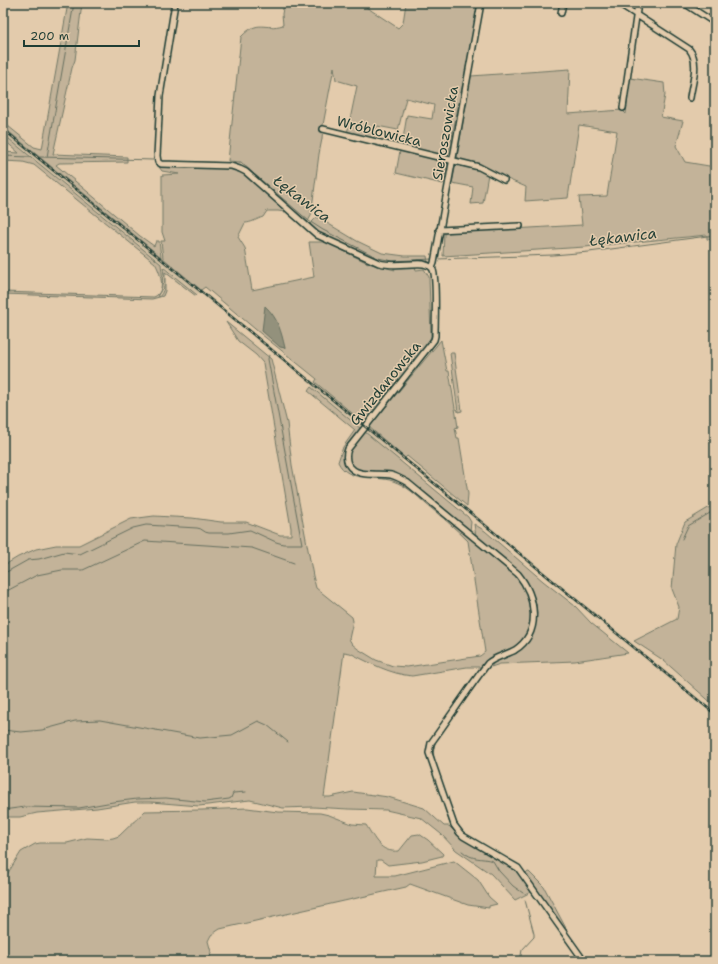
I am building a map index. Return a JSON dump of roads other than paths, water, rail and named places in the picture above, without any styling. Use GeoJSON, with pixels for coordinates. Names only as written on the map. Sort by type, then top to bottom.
{"type":"FeatureCollection","features":[{"type":"Feature","properties":{"kind":"street"},"geometry":{"type":"LineString","coordinates":[[175,3],[160,96],[158,162],[161,164],[231,166],[240,169],[246,172],[317,236],[379,264],[422,264],[432,268]]}},
{"type":"Feature","properties":{"kind":"street","name":"Sieroszowicka"},"geometry":{"type":"LineString","coordinates":[[432,268],[481,3]]}},
{"type":"Feature","properties":{"kind":"street"},"geometry":{"type":"LineString","coordinates":[[561,13],[563,3]]}},
{"type":"Feature","properties":{"kind":"street"},"geometry":{"type":"LineString","coordinates":[[618,3],[692,52],[695,64],[690,98]]}},
{"type":"Feature","properties":{"kind":"street"},"geometry":{"type":"LineString","coordinates":[[623,108],[638,3]]}},
{"type":"Feature","properties":{"kind":"street"},"geometry":{"type":"LineString","coordinates":[[684,3],[715,23]]}},
{"type":"Feature","properties":{"kind":"street","name":"Wróblowicka"},"geometry":{"type":"LineString","coordinates":[[323,129],[479,167],[504,180]]}},
{"type":"Feature","properties":{"kind":"street"},"geometry":{"type":"LineString","coordinates":[[439,230],[520,226]]}},
{"type":"Feature","properties":{"kind":"street","name":"Gwizdanowska"},"geometry":{"type":"LineString","coordinates":[[432,268],[434,274],[434,340],[348,449],[346,454],[347,461],[353,470],[358,473],[392,475],[408,483],[512,570],[527,586],[533,601],[534,617],[528,637],[520,646],[505,655],[490,661],[431,743],[430,756],[457,830],[464,836],[514,865],[521,871],[584,961]]}},
{"type":"Feature","properties":{"kind":"waterway"},"geometry":{"type":"LineString","coordinates":[[47,157],[74,3]]}},
{"type":"Feature","properties":{"kind":"waterway","name":"Łękawica"},"geometry":{"type":"LineString","coordinates":[[3,156],[31,157]]}},
{"type":"Feature","properties":{"kind":"waterway","name":"Łękawica"},"geometry":{"type":"LineString","coordinates":[[40,157],[153,160]]}},
{"type":"Feature","properties":{"kind":"waterway","name":"Łękawica"},"geometry":{"type":"LineString","coordinates":[[160,161],[241,163],[309,221],[323,230],[378,258],[393,261],[432,259]]}},
{"type":"Feature","properties":{"kind":"waterway","name":"Łękawica"},"geometry":{"type":"LineString","coordinates":[[437,259],[553,255],[589,252],[715,235]]}},
{"type":"Feature","properties":{"kind":"waterway"},"geometry":{"type":"LineString","coordinates":[[3,574],[28,560],[39,559],[64,552],[80,554],[133,528],[146,525],[199,528],[209,533],[229,533],[250,530],[283,544],[302,544],[268,359],[269,355]]}},
{"type":"Feature","properties":{"kind":"waterway"},"geometry":{"type":"LineString","coordinates":[[682,539],[688,526],[715,510]]}},
{"type":"Feature","properties":{"kind":"waterway"},"geometry":{"type":"LineString","coordinates":[[3,593],[37,575],[62,570],[83,570],[145,541],[252,548],[294,563]]}},
{"type":"Feature","properties":{"kind":"waterway"},"geometry":{"type":"LineString","coordinates":[[441,779],[434,755],[434,746],[436,741],[488,668]]}},
{"type":"Feature","properties":{"kind":"waterway"},"geometry":{"type":"LineString","coordinates":[[427,751],[426,749],[429,741],[460,697]]}},
{"type":"Feature","properties":{"kind":"waterway"},"geometry":{"type":"LineString","coordinates":[[3,730],[21,732],[42,730],[75,721],[100,720],[200,738],[232,735],[258,721],[267,725],[288,742]]}},
{"type":"Feature","properties":{"kind":"waterway"},"geometry":{"type":"LineString","coordinates":[[3,810],[25,807],[79,808],[137,799],[166,798],[205,802],[229,799],[233,793],[246,792]]}},
{"type":"Feature","properties":{"kind":"waterway"},"geometry":{"type":"LineString","coordinates":[[443,802],[450,824]]}},
{"type":"Feature","properties":{"kind":"waterway"},"geometry":{"type":"LineString","coordinates":[[462,851],[473,858],[493,861],[499,871],[513,886],[523,893]]}},
{"type":"Feature","properties":{"kind":"waterway"},"geometry":{"type":"LineString","coordinates":[[520,961],[522,950],[534,937],[525,900]]}},
{"type":"Feature","properties":{"kind":"railway"},"geometry":{"type":"LineString","coordinates":[[3,129],[715,714]]}}]}
